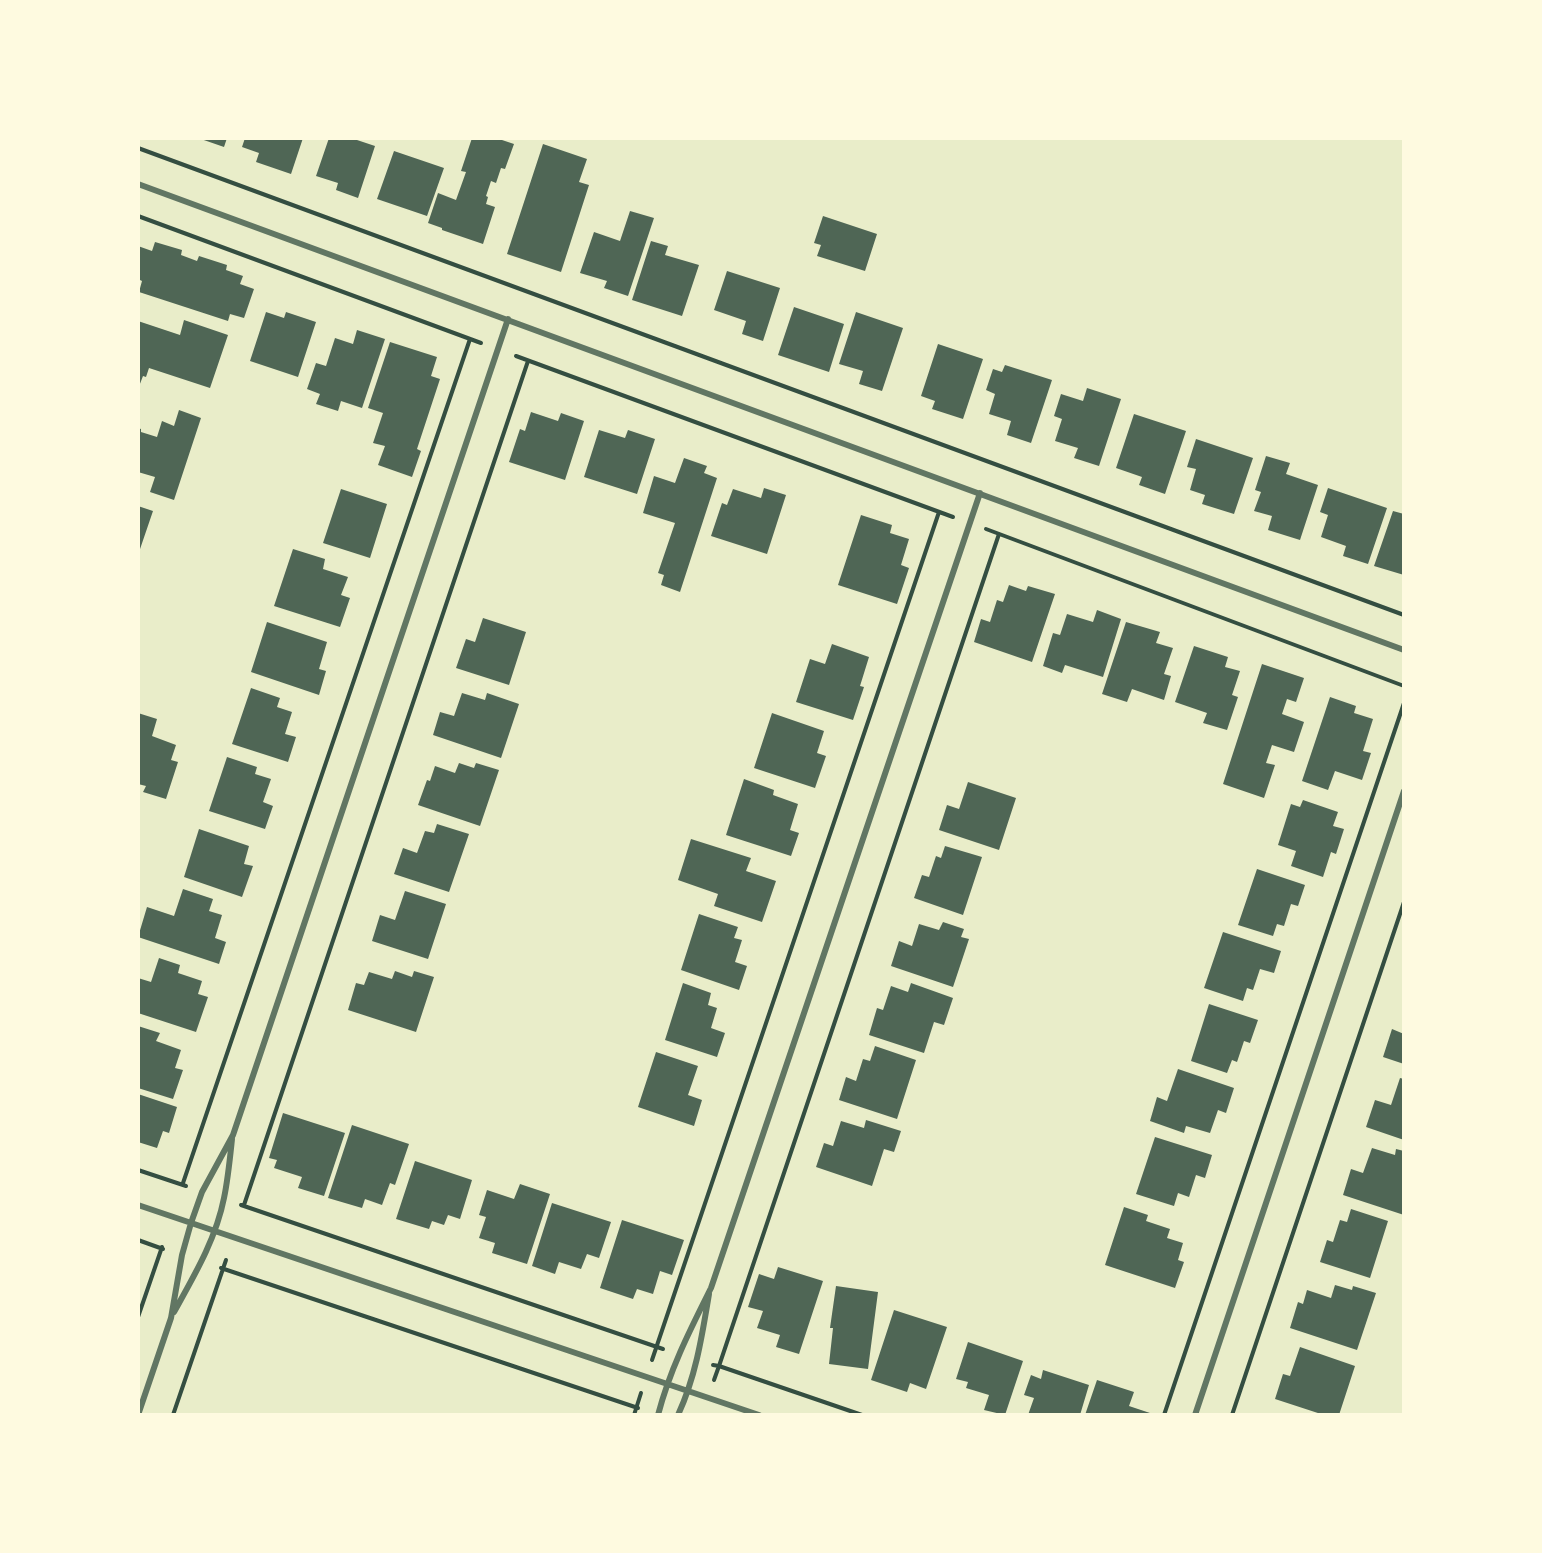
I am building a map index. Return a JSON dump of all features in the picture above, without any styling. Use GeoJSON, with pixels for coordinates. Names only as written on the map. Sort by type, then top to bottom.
{"type":"FeatureCollection","features":[{"type":"Feature","properties":{"kind":"street"},"geometry":{"type":"LineString","coordinates":[[138,182],[1404,650]]}},
{"type":"Feature","properties":{"kind":"street"},"geometry":{"type":"LineString","coordinates":[[138,1415],[171,1318],[182,1255],[191,1223],[202,1192],[233,1135],[508,320]]}},
{"type":"Feature","properties":{"kind":"street"},"geometry":{"type":"LineString","coordinates":[[678,1415],[689,1391],[698,1359],[711,1288],[980,493]]}},
{"type":"Feature","properties":{"kind":"street"},"geometry":{"type":"LineString","coordinates":[[1195,1415],[1404,791]]}},
{"type":"Feature","properties":{"kind":"street"},"geometry":{"type":"LineString","coordinates":[[171,1318],[215,1231],[224,1199],[233,1135]]}},
{"type":"Feature","properties":{"kind":"street"},"geometry":{"type":"LineString","coordinates":[[138,1205],[759,1415]]}},
{"type":"Feature","properties":{"kind":"street"},"geometry":{"type":"LineString","coordinates":[[658,1415],[666,1384],[678,1353],[711,1288]]}},
{"type":"Feature","properties":{"kind":"path"},"geometry":{"type":"LineString","coordinates":[[138,148],[1404,615]]}},
{"type":"Feature","properties":{"kind":"path"},"geometry":{"type":"LineString","coordinates":[[138,216],[1404,686]]}},
{"type":"Feature","properties":{"kind":"path"},"geometry":{"type":"LineString","coordinates":[[138,1317],[470,339]]}},
{"type":"Feature","properties":{"kind":"path"},"geometry":{"type":"LineString","coordinates":[[173,1415],[528,361]]}},
{"type":"Feature","properties":{"kind":"path"},"geometry":{"type":"LineString","coordinates":[[634,1415],[939,512]]}},
{"type":"Feature","properties":{"kind":"path"},"geometry":{"type":"LineString","coordinates":[[708,1398],[999,534]]}},
{"type":"Feature","properties":{"kind":"path"},"geometry":{"type":"LineString","coordinates":[[1164,1415],[1404,703]]}},
{"type":"Feature","properties":{"kind":"path"},"geometry":{"type":"LineString","coordinates":[[1232,1415],[1404,902]]}},
{"type":"Feature","properties":{"kind":"path"},"geometry":{"type":"LineString","coordinates":[[138,1170],[202,1192]]}},
{"type":"Feature","properties":{"kind":"path"},"geometry":{"type":"LineString","coordinates":[[224,1199],[678,1353]]}},
{"type":"Feature","properties":{"kind":"path"},"geometry":{"type":"LineString","coordinates":[[138,1240],[182,1255]]}},
{"type":"Feature","properties":{"kind":"path"},"geometry":{"type":"LineString","coordinates":[[201,1261],[658,1415]]}},
{"type":"Feature","properties":{"kind":"path"},"geometry":{"type":"LineString","coordinates":[[698,1359],[862,1415]]}},
{"type":"Feature","properties":{"kind":"building"},"geometry":{"type":"Polygon","coordinates":[[[198,138],[227,138],[224,147],[198,138]]]}},
{"type":"Feature","properties":{"kind":"building"},"geometry":{"type":"Polygon","coordinates":[[[245,138],[303,138],[291,174],[256,162],[259,153],[242,147],[245,138]]]}},
{"type":"Feature","properties":{"kind":"building"},"geometry":{"type":"Polygon","coordinates":[[[329,138],[351,138],[375,146],[358,198],[336,190],[338,183],[316,176],[329,138]]]}},
{"type":"Feature","properties":{"kind":"building"},"geometry":{"type":"Polygon","coordinates":[[[472,138],[503,138],[502,140],[514,144],[505,169],[501,168],[496,183],[491,181],[486,196],[488,197],[486,204],[495,207],[483,244],[428,223],[438,193],[456,200],[466,172],[461,171],[472,138]]]}},
{"type":"Feature","properties":{"kind":"building"},"geometry":{"type":"Polygon","coordinates":[[[543,144],[587,159],[579,182],[589,185],[561,272],[507,254],[543,144]]]}},
{"type":"Feature","properties":{"kind":"building"},"geometry":{"type":"Polygon","coordinates":[[[394,151],[444,168],[427,216],[377,199],[394,151]]]}},
{"type":"Feature","properties":{"kind":"building"},"geometry":{"type":"Polygon","coordinates":[[[630,211],[654,218],[628,296],[604,288],[607,281],[580,273],[594,232],[620,241],[630,211]]]}},
{"type":"Feature","properties":{"kind":"building"},"geometry":{"type":"Polygon","coordinates":[[[823,216],[877,234],[865,271],[817,256],[821,245],[814,243],[823,216]]]}},
{"type":"Feature","properties":{"kind":"building"},"geometry":{"type":"Polygon","coordinates":[[[651,241],[668,246],[665,255],[699,265],[682,316],[632,300],[651,241]]]}},
{"type":"Feature","properties":{"kind":"building"},"geometry":{"type":"Polygon","coordinates":[[[155,242],[182,250],[181,255],[197,261],[199,256],[227,265],[226,270],[243,276],[240,284],[254,289],[244,318],[230,314],[228,321],[139,292],[142,281],[138,279],[138,246],[152,251],[155,242]]]}},
{"type":"Feature","properties":{"kind":"building"},"geometry":{"type":"Polygon","coordinates":[[[727,271],[780,288],[763,341],[742,334],[746,321],[714,310],[727,271]]]}},
{"type":"Feature","properties":{"kind":"building"},"geometry":{"type":"Polygon","coordinates":[[[794,307],[844,324],[829,372],[778,355],[794,307]]]}},
{"type":"Feature","properties":{"kind":"building"},"geometry":{"type":"Polygon","coordinates":[[[266,312],[284,318],[286,312],[316,322],[298,377],[250,361],[266,312]]]}},
{"type":"Feature","properties":{"kind":"building"},"geometry":{"type":"Polygon","coordinates":[[[856,312],[903,328],[882,391],[859,384],[863,371],[839,364],[856,312]]]}},
{"type":"Feature","properties":{"kind":"building"},"geometry":{"type":"Polygon","coordinates":[[[184,320],[228,335],[210,388],[149,368],[138,389],[138,321],[180,335],[184,320]]]}},
{"type":"Feature","properties":{"kind":"building"},"geometry":{"type":"Polygon","coordinates":[[[357,330],[385,339],[362,408],[341,401],[338,411],[316,404],[320,394],[307,389],[316,363],[326,366],[335,338],[353,344],[357,330]]]}},
{"type":"Feature","properties":{"kind":"building"},"geometry":{"type":"Polygon","coordinates":[[[390,342],[437,357],[431,376],[440,379],[417,449],[421,451],[412,477],[378,465],[385,446],[373,443],[383,413],[368,408],[390,342]]]}},
{"type":"Feature","properties":{"kind":"building"},"geometry":{"type":"Polygon","coordinates":[[[938,344],[983,359],[963,419],[932,409],[935,401],[921,396],[938,344]]]}},
{"type":"Feature","properties":{"kind":"building"},"geometry":{"type":"Polygon","coordinates":[[[1005,365],[1052,380],[1031,443],[1007,435],[1011,421],[989,414],[995,394],[986,390],[993,369],[1002,372],[1005,365]]]}},
{"type":"Feature","properties":{"kind":"building"},"geometry":{"type":"Polygon","coordinates":[[[1087,388],[1121,399],[1099,466],[1074,458],[1078,448],[1055,441],[1062,419],[1054,416],[1061,394],[1083,401],[1087,388]]]}},
{"type":"Feature","properties":{"kind":"building"},"geometry":{"type":"Polygon","coordinates":[[[179,410],[201,418],[174,500],[150,492],[155,477],[138,472],[138,428],[141,432],[157,437],[162,421],[174,426],[179,410]]]}},
{"type":"Feature","properties":{"kind":"building"},"geometry":{"type":"Polygon","coordinates":[[[531,412],[558,421],[561,413],[584,421],[565,480],[509,462],[520,429],[525,431],[531,412]]]}},
{"type":"Feature","properties":{"kind":"building"},"geometry":{"type":"Polygon","coordinates":[[[1134,414],[1186,431],[1165,494],[1139,485],[1142,477],[1116,468],[1134,414]]]}},
{"type":"Feature","properties":{"kind":"building"},"geometry":{"type":"Polygon","coordinates":[[[599,430],[625,438],[628,430],[655,439],[637,494],[584,477],[599,430]]]}},
{"type":"Feature","properties":{"kind":"building"},"geometry":{"type":"Polygon","coordinates":[[[1196,439],[1253,458],[1234,514],[1202,504],[1205,495],[1190,490],[1196,469],[1187,467],[1196,439]]]}},
{"type":"Feature","properties":{"kind":"building"},"geometry":{"type":"Polygon","coordinates":[[[1266,456],[1290,463],[1286,474],[1318,485],[1300,540],[1268,530],[1272,516],[1254,511],[1261,492],[1255,490],[1266,456]]]}},
{"type":"Feature","properties":{"kind":"building"},"geometry":{"type":"Polygon","coordinates":[[[684,458],[707,466],[704,473],[717,478],[680,592],[661,585],[664,575],[658,573],[675,523],[643,513],[654,476],[675,483],[684,458]]]}},
{"type":"Feature","properties":{"kind":"building"},"geometry":{"type":"Polygon","coordinates":[[[764,488],[786,495],[767,554],[711,536],[722,503],[727,505],[733,489],[761,498],[764,488]]]}},
{"type":"Feature","properties":{"kind":"building"},"geometry":{"type":"Polygon","coordinates":[[[1328,488],[1387,508],[1368,564],[1343,556],[1346,546],[1321,537],[1328,515],[1320,512],[1328,488]]]}},
{"type":"Feature","properties":{"kind":"building"},"geometry":{"type":"Polygon","coordinates":[[[341,489],[387,504],[370,558],[323,543],[341,489]]]}},
{"type":"Feature","properties":{"kind":"building"},"geometry":{"type":"Polygon","coordinates":[[[138,506],[153,511],[138,555],[138,506]]]}},
{"type":"Feature","properties":{"kind":"building"},"geometry":{"type":"Polygon","coordinates":[[[1393,511],[1404,514],[1404,575],[1374,566],[1393,511]]]}},
{"type":"Feature","properties":{"kind":"building"},"geometry":{"type":"Polygon","coordinates":[[[861,515],[892,525],[890,533],[909,539],[901,565],[909,568],[897,604],[838,585],[861,515]]]}},
{"type":"Feature","properties":{"kind":"building"},"geometry":{"type":"Polygon","coordinates":[[[293,549],[325,559],[323,569],[348,577],[341,595],[350,598],[340,627],[274,606],[293,549]]]}},
{"type":"Feature","properties":{"kind":"building"},"geometry":{"type":"Polygon","coordinates":[[[1009,585],[1026,591],[1028,586],[1055,594],[1032,662],[974,642],[981,619],[990,622],[997,600],[1003,602],[1009,585]]]}},
{"type":"Feature","properties":{"kind":"building"},"geometry":{"type":"Polygon","coordinates":[[[1097,610],[1121,619],[1103,677],[1065,665],[1062,673],[1043,666],[1053,633],[1060,635],[1067,614],[1093,622],[1097,610]]]}},
{"type":"Feature","properties":{"kind":"building"},"geometry":{"type":"Polygon","coordinates":[[[483,618],[526,632],[509,685],[456,668],[466,639],[475,642],[483,618]]]}},
{"type":"Feature","properties":{"kind":"building"},"geometry":{"type":"Polygon","coordinates":[[[267,622],[327,642],[319,669],[326,671],[319,695],[251,672],[267,622]]]}},
{"type":"Feature","properties":{"kind":"building"},"geometry":{"type":"Polygon","coordinates":[[[1126,622],[1160,632],[1156,643],[1173,648],[1164,674],[1171,676],[1164,700],[1132,689],[1127,702],[1102,694],[1126,622]]]}},
{"type":"Feature","properties":{"kind":"building"},"geometry":{"type":"Polygon","coordinates":[[[832,644],[869,657],[860,686],[864,687],[853,720],[796,702],[810,659],[825,664],[832,644]]]}},
{"type":"Feature","properties":{"kind":"building"},"geometry":{"type":"Polygon","coordinates":[[[1194,646],[1228,657],[1225,667],[1240,671],[1232,695],[1238,697],[1227,730],[1203,723],[1207,713],[1175,702],[1194,646]]]}},
{"type":"Feature","properties":{"kind":"building"},"geometry":{"type":"Polygon","coordinates":[[[1262,664],[1304,678],[1296,702],[1287,699],[1282,714],[1304,722],[1294,752],[1272,745],[1266,763],[1275,765],[1264,798],[1223,784],[1262,664]]]}},
{"type":"Feature","properties":{"kind":"building"},"geometry":{"type":"Polygon","coordinates":[[[251,688],[280,698],[277,707],[292,712],[285,734],[296,737],[288,762],[232,744],[251,688]]]}},
{"type":"Feature","properties":{"kind":"building"},"geometry":{"type":"Polygon","coordinates":[[[462,693],[485,700],[487,693],[519,704],[501,758],[433,735],[440,712],[454,716],[462,693]]]}},
{"type":"Feature","properties":{"kind":"building"},"geometry":{"type":"Polygon","coordinates":[[[1330,697],[1356,706],[1354,713],[1373,719],[1363,751],[1371,753],[1362,780],[1335,771],[1328,790],[1302,781],[1330,697]]]}},
{"type":"Feature","properties":{"kind":"building"},"geometry":{"type":"Polygon","coordinates":[[[138,713],[157,719],[152,736],[176,745],[171,760],[178,762],[166,799],[143,792],[146,786],[138,784],[138,713]]]}},
{"type":"Feature","properties":{"kind":"building"},"geometry":{"type":"Polygon","coordinates":[[[772,713],[824,731],[817,753],[826,756],[815,788],[754,768],[772,713]]]}},
{"type":"Feature","properties":{"kind":"building"},"geometry":{"type":"Polygon","coordinates":[[[227,757],[257,767],[255,774],[271,779],[263,802],[273,806],[265,829],[209,811],[227,757]]]}},
{"type":"Feature","properties":{"kind":"building"},"geometry":{"type":"Polygon","coordinates":[[[459,763],[474,768],[476,763],[499,770],[480,826],[418,805],[435,766],[455,773],[459,763]]]}},
{"type":"Feature","properties":{"kind":"building"},"geometry":{"type":"Polygon","coordinates":[[[744,779],[774,790],[773,795],[798,804],[790,830],[799,833],[791,856],[726,835],[744,779]]]}},
{"type":"Feature","properties":{"kind":"building"},"geometry":{"type":"Polygon","coordinates":[[[968,782],[1016,798],[999,850],[939,830],[947,805],[959,809],[968,782]]]}},
{"type":"Feature","properties":{"kind":"building"},"geometry":{"type":"Polygon","coordinates":[[[1303,800],[1338,812],[1333,826],[1344,829],[1336,854],[1331,852],[1323,877],[1291,866],[1296,851],[1278,845],[1291,804],[1300,807],[1303,800]]]}},
{"type":"Feature","properties":{"kind":"building"},"geometry":{"type":"Polygon","coordinates":[[[437,824],[469,834],[449,892],[394,874],[403,848],[417,853],[425,831],[434,833],[437,824]]]}},
{"type":"Feature","properties":{"kind":"building"},"geometry":{"type":"Polygon","coordinates":[[[199,829],[249,846],[244,864],[253,866],[242,897],[184,877],[199,829]]]}},
{"type":"Feature","properties":{"kind":"building"},"geometry":{"type":"Polygon","coordinates":[[[691,839],[751,858],[746,871],[776,881],[762,922],[714,906],[718,894],[678,880],[691,839]]]}},
{"type":"Feature","properties":{"kind":"building"},"geometry":{"type":"Polygon","coordinates":[[[945,846],[982,857],[963,915],[914,898],[922,875],[929,877],[936,856],[941,858],[945,846]]]}},
{"type":"Feature","properties":{"kind":"building"},"geometry":{"type":"Polygon","coordinates":[[[1257,869],[1305,885],[1298,906],[1291,904],[1284,926],[1277,924],[1273,936],[1238,925],[1257,869]]]}},
{"type":"Feature","properties":{"kind":"building"},"geometry":{"type":"Polygon","coordinates":[[[183,889],[213,899],[209,911],[222,915],[215,938],[226,942],[219,964],[138,937],[147,907],[174,916],[183,889]]]}},
{"type":"Feature","properties":{"kind":"building"},"geometry":{"type":"Polygon","coordinates":[[[405,891],[446,904],[428,959],[372,941],[380,915],[395,920],[405,891]]]}},
{"type":"Feature","properties":{"kind":"building"},"geometry":{"type":"Polygon","coordinates":[[[699,914],[738,927],[734,938],[742,940],[735,962],[747,966],[739,990],[681,970],[699,914]]]}},
{"type":"Feature","properties":{"kind":"building"},"geometry":{"type":"Polygon","coordinates":[[[943,922],[964,929],[961,937],[969,939],[953,987],[891,966],[899,941],[912,946],[919,924],[939,930],[943,922]]]}},
{"type":"Feature","properties":{"kind":"building"},"geometry":{"type":"Polygon","coordinates":[[[1223,932],[1281,951],[1274,973],[1260,969],[1253,990],[1247,988],[1243,1001],[1204,988],[1223,932]]]}},
{"type":"Feature","properties":{"kind":"building"},"geometry":{"type":"Polygon","coordinates":[[[159,958],[180,965],[178,973],[202,981],[198,994],[208,997],[196,1032],[138,1013],[138,978],[151,982],[159,958]]]}},
{"type":"Feature","properties":{"kind":"building"},"geometry":{"type":"Polygon","coordinates":[[[395,971],[412,977],[414,971],[434,977],[416,1032],[348,1010],[356,983],[364,985],[369,972],[392,979],[395,971]]]}},
{"type":"Feature","properties":{"kind":"building"},"geometry":{"type":"Polygon","coordinates":[[[683,983],[711,993],[708,1005],[717,1008],[711,1028],[725,1033],[717,1057],[665,1040],[683,983]]]}},
{"type":"Feature","properties":{"kind":"building"},"geometry":{"type":"Polygon","coordinates":[[[911,983],[953,998],[944,1025],[934,1022],[924,1053],[869,1035],[877,1008],[883,1010],[891,986],[908,992],[911,983]]]}},
{"type":"Feature","properties":{"kind":"building"},"geometry":{"type":"Polygon","coordinates":[[[1209,1004],[1258,1020],[1250,1043],[1244,1041],[1237,1062],[1232,1060],[1227,1073],[1191,1061],[1209,1004]]]}},
{"type":"Feature","properties":{"kind":"building"},"geometry":{"type":"Polygon","coordinates":[[[138,1026],[160,1033],[156,1041],[181,1050],[175,1068],[183,1070],[173,1099],[138,1088],[138,1026]]]}},
{"type":"Feature","properties":{"kind":"building"},"geometry":{"type":"Polygon","coordinates":[[[1392,1029],[1404,1034],[1404,1064],[1383,1057],[1392,1029]]]}},
{"type":"Feature","properties":{"kind":"building"},"geometry":{"type":"Polygon","coordinates":[[[875,1046],[916,1060],[897,1119],[839,1100],[846,1077],[856,1081],[863,1059],[870,1061],[875,1046]]]}},
{"type":"Feature","properties":{"kind":"building"},"geometry":{"type":"Polygon","coordinates":[[[656,1052],[698,1066],[688,1095],[702,1100],[694,1126],[638,1107],[656,1052]]]}},
{"type":"Feature","properties":{"kind":"building"},"geometry":{"type":"Polygon","coordinates":[[[1178,1069],[1234,1088],[1226,1113],[1218,1110],[1210,1133],[1186,1126],[1184,1133],[1150,1121],[1157,1097],[1167,1101],[1178,1069]]]}},
{"type":"Feature","properties":{"kind":"building"},"geometry":{"type":"Polygon","coordinates":[[[1400,1078],[1404,1079],[1404,1140],[1366,1127],[1375,1100],[1391,1105],[1400,1078]]]}},
{"type":"Feature","properties":{"kind":"building"},"geometry":{"type":"Polygon","coordinates":[[[138,1094],[177,1107],[169,1133],[163,1131],[157,1148],[138,1142],[138,1094]]]}},
{"type":"Feature","properties":{"kind":"building"},"geometry":{"type":"Polygon","coordinates":[[[283,1113],[345,1133],[324,1196],[298,1188],[302,1177],[274,1168],[277,1160],[269,1158],[283,1113]]]}},
{"type":"Feature","properties":{"kind":"building"},"geometry":{"type":"Polygon","coordinates":[[[866,1120],[901,1131],[894,1152],[884,1149],[872,1186],[816,1167],[824,1143],[833,1146],[841,1121],[864,1128],[866,1120]]]}},
{"type":"Feature","properties":{"kind":"building"},"geometry":{"type":"Polygon","coordinates":[[[352,1125],[409,1144],[395,1185],[390,1183],[382,1205],[365,1199],[362,1208],[328,1198],[352,1125]]]}},
{"type":"Feature","properties":{"kind":"building"},"geometry":{"type":"Polygon","coordinates":[[[1155,1137],[1212,1155],[1205,1178],[1196,1175],[1189,1197],[1178,1193],[1174,1206],[1136,1194],[1155,1137]]]}},
{"type":"Feature","properties":{"kind":"building"},"geometry":{"type":"Polygon","coordinates":[[[1372,1148],[1395,1155],[1396,1149],[1404,1151],[1404,1215],[1343,1195],[1351,1169],[1363,1173],[1372,1148]]]}},
{"type":"Feature","properties":{"kind":"building"},"geometry":{"type":"Polygon","coordinates":[[[415,1161],[472,1180],[460,1219],[448,1215],[444,1225],[432,1221],[429,1229],[396,1219],[415,1161]]]}},
{"type":"Feature","properties":{"kind":"building"},"geometry":{"type":"Polygon","coordinates":[[[520,1184],[550,1194],[527,1264],[492,1253],[495,1243],[479,1238],[486,1217],[479,1215],[487,1190],[514,1199],[520,1184]]]}},
{"type":"Feature","properties":{"kind":"building"},"geometry":{"type":"Polygon","coordinates":[[[552,1203],[611,1222],[599,1258],[587,1254],[581,1269],[559,1262],[555,1274],[532,1266],[552,1203]]]}},
{"type":"Feature","properties":{"kind":"building"},"geometry":{"type":"Polygon","coordinates":[[[1124,1207],[1148,1215],[1146,1221],[1170,1229],[1167,1238],[1183,1243],[1178,1260],[1184,1262],[1175,1288],[1105,1265],[1124,1207]]]}},
{"type":"Feature","properties":{"kind":"building"},"geometry":{"type":"Polygon","coordinates":[[[1351,1209],[1388,1221],[1370,1278],[1320,1262],[1327,1240],[1333,1242],[1340,1220],[1347,1222],[1351,1209]]]}},
{"type":"Feature","properties":{"kind":"building"},"geometry":{"type":"Polygon","coordinates":[[[622,1220],[684,1240],[672,1275],[660,1271],[653,1294],[637,1289],[633,1299],[600,1288],[622,1220]]]}},
{"type":"Feature","properties":{"kind":"building"},"geometry":{"type":"Polygon","coordinates":[[[778,1267],[823,1281],[799,1354],[776,1347],[780,1335],[757,1328],[763,1311],[748,1307],[759,1274],[774,1279],[778,1267]]]}},
{"type":"Feature","properties":{"kind":"building"},"geometry":{"type":"Polygon","coordinates":[[[1335,1285],[1352,1290],[1353,1286],[1376,1293],[1357,1350],[1290,1328],[1298,1302],[1303,1304],[1307,1290],[1331,1298],[1335,1285]]]}},
{"type":"Feature","properties":{"kind":"building"},"geometry":{"type":"Polygon","coordinates":[[[836,1286],[878,1292],[868,1369],[829,1364],[833,1328],[830,1328],[836,1286]]]}},
{"type":"Feature","properties":{"kind":"building"},"geometry":{"type":"Polygon","coordinates":[[[894,1310],[947,1327],[926,1389],[910,1383],[907,1392],[871,1380],[894,1310]]]}},
{"type":"Feature","properties":{"kind":"building"},"geometry":{"type":"Polygon","coordinates":[[[968,1342],[1023,1361],[1005,1415],[984,1410],[989,1395],[966,1388],[968,1382],[956,1379],[968,1342]]]}},
{"type":"Feature","properties":{"kind":"building"},"geometry":{"type":"Polygon","coordinates":[[[1300,1347],[1355,1366],[1339,1415],[1324,1415],[1275,1399],[1283,1374],[1290,1376],[1300,1347]]]}},
{"type":"Feature","properties":{"kind":"building"},"geometry":{"type":"Polygon","coordinates":[[[1043,1370],[1089,1385],[1080,1415],[1028,1415],[1034,1398],[1024,1395],[1031,1375],[1041,1379],[1043,1370]]]}},
{"type":"Feature","properties":{"kind":"building"},"geometry":{"type":"Polygon","coordinates":[[[1097,1380],[1134,1392],[1129,1406],[1150,1413],[1149,1415],[1085,1415],[1097,1380]]]}}]}
